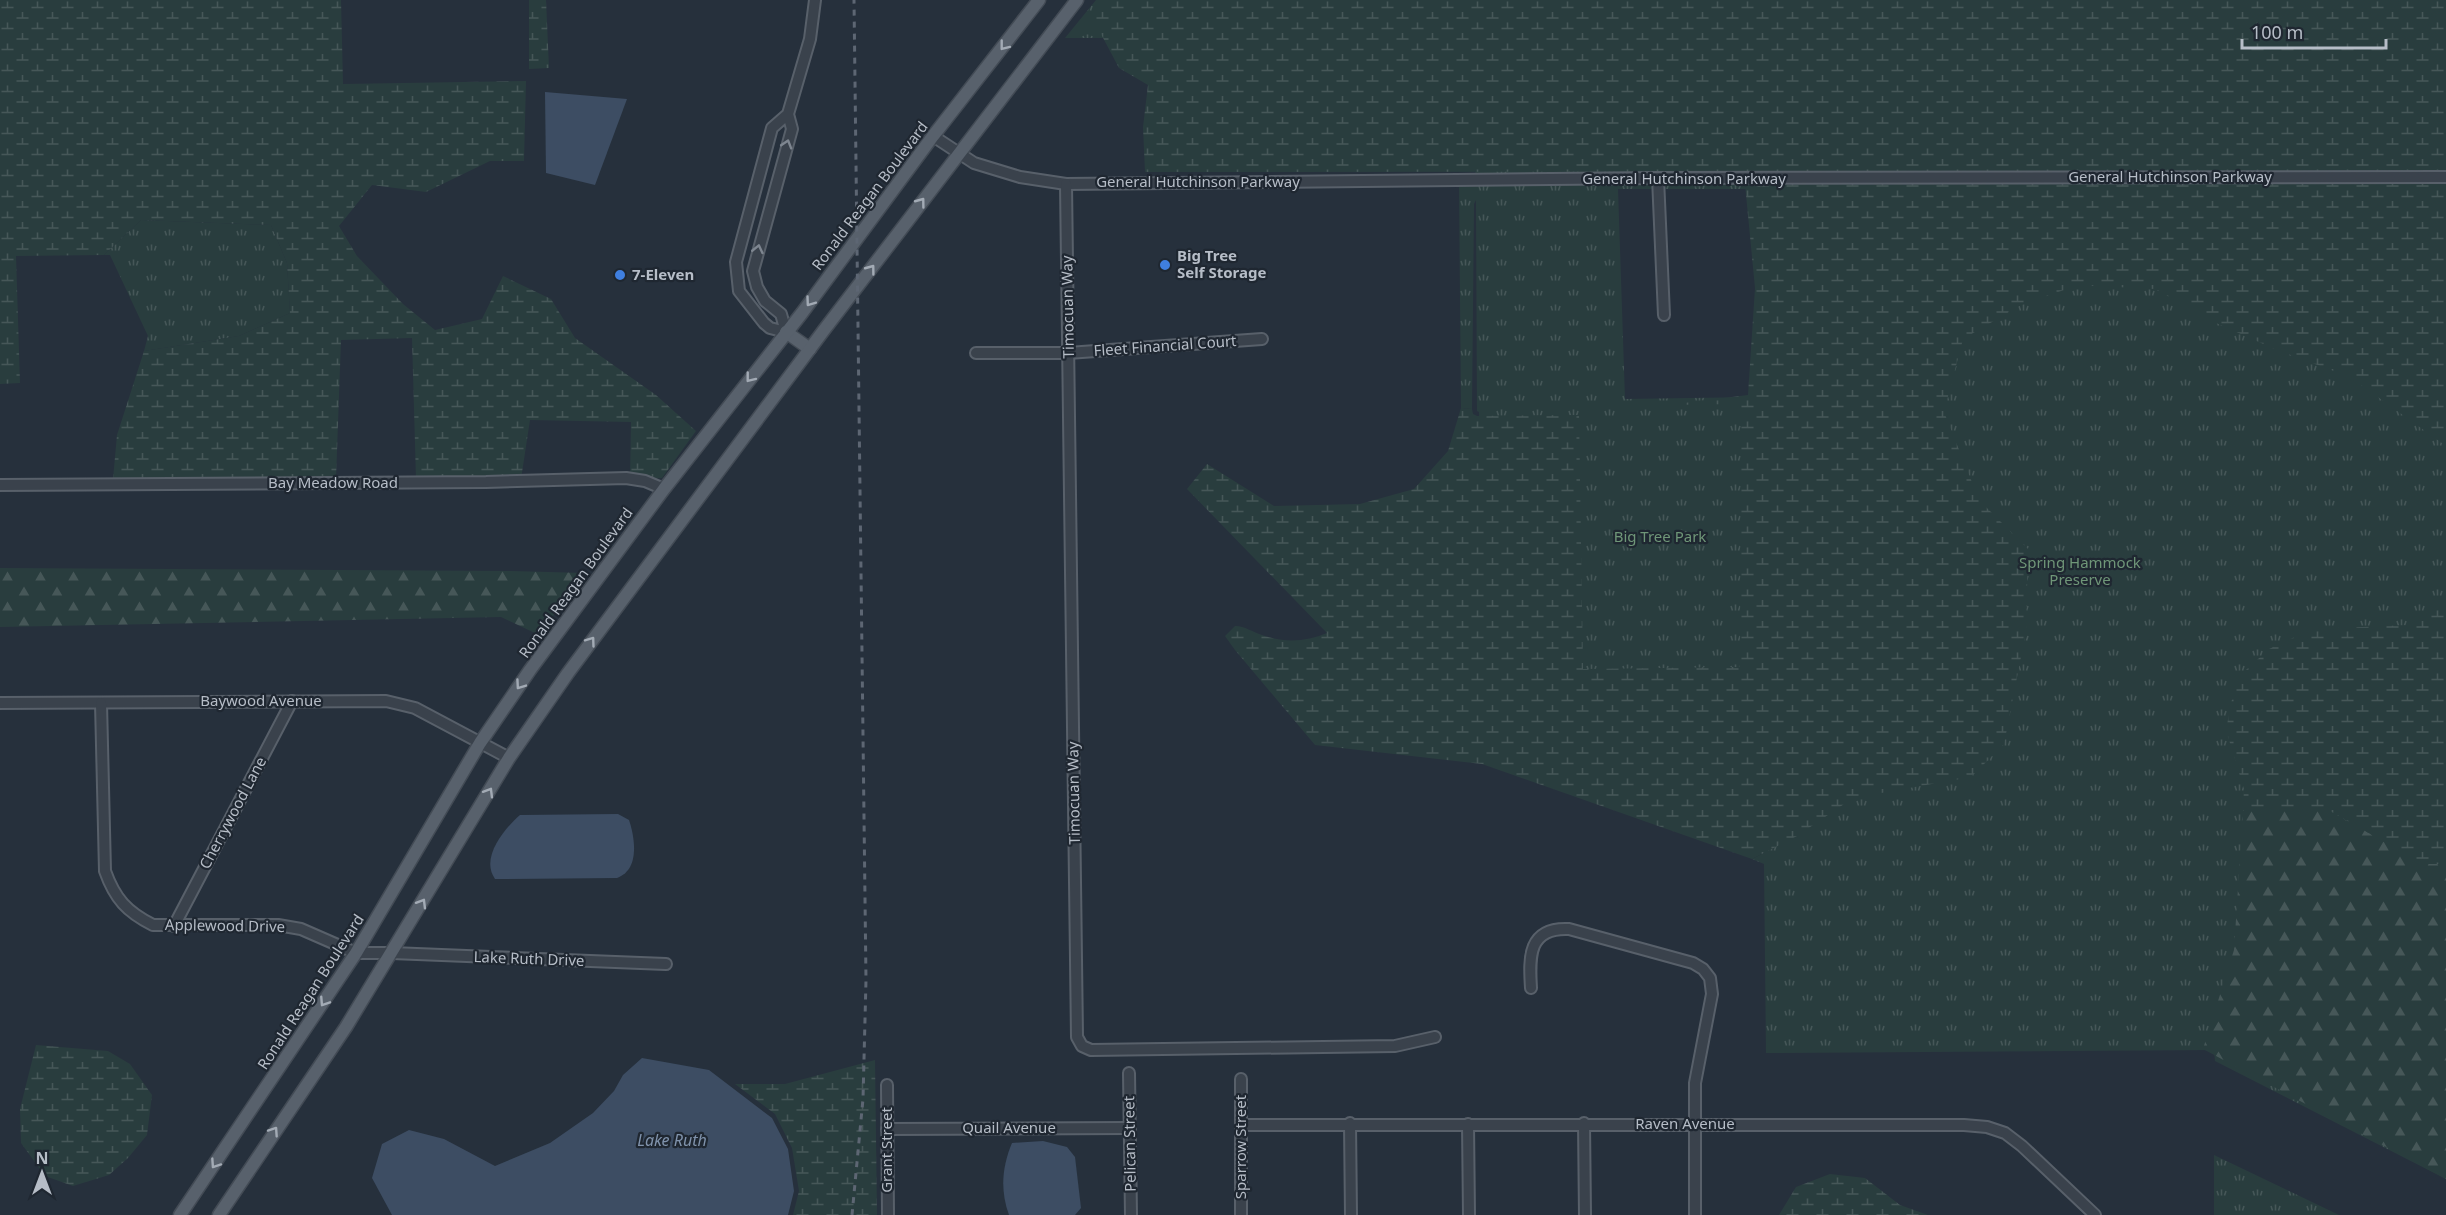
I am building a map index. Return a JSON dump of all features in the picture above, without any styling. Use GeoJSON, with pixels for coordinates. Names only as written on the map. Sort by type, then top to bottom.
{"type":"FeatureCollection","features":[{"type":"Feature","properties":{"kind":"main road","name":"Ronald Reagan Boulevard"},"geometry":{"type":"LineString","coordinates":[[180,1215],[356,953],[480,743],[530,670],[664,489],[802,313],[933,136],[1039,0]]}},
{"type":"Feature","properties":{"kind":"main road"},"geometry":{"type":"LineString","coordinates":[[219,1215],[346,1027],[509,758],[622,598],[1077,0]]}},
{"type":"Feature","properties":{"kind":"main road"},"geometry":{"type":"LineString","coordinates":[[786,332],[810,349]]}},
{"type":"Feature","properties":{"kind":"street"},"geometry":{"type":"LineString","coordinates":[[788,114],[772,128],[736,262],[739,291],[764,323],[770,328],[786,332],[781,314],[765,301],[757,287],[753,271],[792,129],[788,114],[810,39],[815,0]]}},
{"type":"Feature","properties":{"kind":"street","name":"General Hutchinson Parkway"},"geometry":{"type":"LineString","coordinates":[[933,136],[974,163],[1020,177],[1066,184],[1658,178],[2446,177]]}},
{"type":"Feature","properties":{"kind":"street"},"geometry":{"type":"LineString","coordinates":[[1658,178],[1664,315]]}},
{"type":"Feature","properties":{"kind":"street","name":"Timocuan Way"},"geometry":{"type":"LineString","coordinates":[[1066,184],[1077,1037],[1082,1046],[1091,1050],[1395,1046],[1435,1037]]}},
{"type":"Feature","properties":{"kind":"street","name":"Fleet Financial Court"},"geometry":{"type":"LineString","coordinates":[[976,353],[1068,353],[1262,339]]}},
{"type":"Feature","properties":{"kind":"street","name":"Bay Meadow Road"},"geometry":{"type":"LineString","coordinates":[[0,485],[475,482],[626,478],[645,481],[664,489]]}},
{"type":"Feature","properties":{"kind":"street","name":"Cherrywood Lane"},"geometry":{"type":"LineString","coordinates":[[174,926],[292,701]]}},
{"type":"Feature","properties":{"kind":"street","name":"Baywood Avenue"},"geometry":{"type":"LineString","coordinates":[[0,704],[386,701],[415,708],[509,758]]}},
{"type":"Feature","properties":{"kind":"street","name":"Applewood Drive"},"geometry":{"type":"LineString","coordinates":[[101,703],[105,871],[112,891],[137,917],[153,925],[278,925],[302,929],[356,953]]}},
{"type":"Feature","properties":{"kind":"street"},"geometry":{"type":"LineString","coordinates":[[1531,988],[1530,952],[1541,936],[1560,928],[1693,963],[1703,969],[1710,978],[1712,994],[1710,1012],[1696,1068],[1695,1215]]}},
{"type":"Feature","properties":{"kind":"street","name":"Lake Ruth Drive"},"geometry":{"type":"LineString","coordinates":[[356,953],[666,964]]}},
{"type":"Feature","properties":{"kind":"street","name":"Pelican Street"},"geometry":{"type":"LineString","coordinates":[[1129,1073],[1131,1215]]}},
{"type":"Feature","properties":{"kind":"street","name":"Sparrow Street"},"geometry":{"type":"LineString","coordinates":[[1241,1079],[1241,1215]]}},
{"type":"Feature","properties":{"kind":"street","name":"Grant Street"},"geometry":{"type":"LineString","coordinates":[[887,1085],[888,1215]]}},
{"type":"Feature","properties":{"kind":"street"},"geometry":{"type":"LineString","coordinates":[[1584,1123],[1585,1215]]}},
{"type":"Feature","properties":{"kind":"street","name":"Raven Avenue"},"geometry":{"type":"LineString","coordinates":[[1241,1125],[1584,1123],[1986,1127],[2005,1133],[2022,1146],[2095,1215]]}},
{"type":"Feature","properties":{"kind":"street"},"geometry":{"type":"LineString","coordinates":[[1350,1124],[1351,1215]]}},
{"type":"Feature","properties":{"kind":"street"},"geometry":{"type":"LineString","coordinates":[[1468,1124],[1469,1215]]}},
{"type":"Feature","properties":{"kind":"street","name":"Quail Avenue"},"geometry":{"type":"LineString","coordinates":[[887,1129],[1130,1128]]}},
{"type":"Feature","properties":{"kind":"green space"},"geometry":{"type":"Polygon","coordinates":[[[0,0],[341,0],[343,84],[526,81],[524,161],[490,161],[426,192],[372,185],[339,226],[357,256],[403,304],[435,330],[482,319],[503,276],[551,299],[575,338],[656,395],[696,431],[662,478],[630,480],[631,422],[530,420],[521,479],[416,479],[412,338],[341,340],[336,479],[113,479],[117,435],[144,351],[239,336],[290,313],[287,263],[271,225],[141,220],[104,255],[16,256],[20,383],[0,384],[0,0]]]}},
{"type":"Feature","properties":{"kind":"green space"},"geometry":{"type":"Polygon","coordinates":[[[529,0],[546,0],[549,68],[529,69],[529,0]]]}},
{"type":"Feature","properties":{"kind":"green space","name":"Spring Hammock Preserve"},"geometry":{"type":"Polygon","coordinates":[[[1096,0],[2446,0],[2446,1179],[2215,1061],[2214,1050],[1766,1053],[1764,864],[1752,859],[1764,853],[1485,761],[1479,412],[1477,411],[1476,200],[1474,204],[1472,409],[1461,408],[1459,186],[1476,185],[1475,166],[1151,38],[1065,38],[1096,0]],[[1618,189],[1625,399],[1757,397],[1757,189],[1618,189]]]}},
{"type":"Feature","properties":{"kind":"green space"},"geometry":{"type":"Polygon","coordinates":[[[1107,0],[2446,0],[2446,171],[1145,172],[1143,127],[1148,85],[1119,68],[1093,19],[1107,0]]]}},
{"type":"Feature","properties":{"kind":"green space"},"geometry":{"type":"Polygon","coordinates":[[[2446,182],[2446,446],[2350,377],[2277,350],[2216,323],[2155,289],[2078,285],[2021,305],[1963,339],[1944,412],[1979,500],[2028,549],[2026,631],[2004,744],[1971,777],[1853,798],[1797,836],[1752,859],[1482,764],[1315,745],[1225,636],[1235,626],[1270,638],[1287,640],[1303,640],[1327,633],[1187,489],[1207,464],[1274,506],[1360,504],[1414,489],[1448,451],[1461,408],[1472,409],[1473,414],[1477,416],[1579,415],[1583,669],[1740,666],[1741,408],[1737,404],[1668,405],[1748,395],[1755,288],[1745,184],[2446,182]]]}},
{"type":"Feature","properties":{"kind":"green space"},"geometry":{"type":"Polygon","coordinates":[[[141,220],[271,225],[287,263],[290,313],[239,336],[144,351],[148,336],[110,255],[104,255],[141,220]]]}},
{"type":"Feature","properties":{"kind":"green space"},"geometry":{"type":"Polygon","coordinates":[[[0,568],[585,573],[539,635],[501,617],[0,627],[0,568]]]}},
{"type":"Feature","properties":{"kind":"green space"},"geometry":{"type":"Polygon","coordinates":[[[2446,600],[2446,864],[2423,864],[2323,807],[2243,811],[2244,789],[2226,730],[2236,679],[2269,649],[2312,629],[2412,625],[2446,600]]]}},
{"type":"Feature","properties":{"kind":"green space"},"geometry":{"type":"Polygon","coordinates":[[[2323,807],[2423,864],[2446,864],[2446,1179],[2203,1049],[2234,950],[2243,811],[2323,807]]]}},
{"type":"Feature","properties":{"kind":"green space"},"geometry":{"type":"Polygon","coordinates":[[[36,1045],[108,1051],[130,1064],[152,1095],[147,1135],[128,1158],[109,1175],[73,1186],[45,1176],[21,1143],[20,1109],[36,1045]]]}},
{"type":"Feature","properties":{"kind":"green space"},"geometry":{"type":"Polygon","coordinates":[[[875,1060],[877,1215],[793,1215],[799,1191],[792,1148],[775,1114],[735,1084],[785,1084],[875,1060]]]}},
{"type":"Feature","properties":{"kind":"green space"},"geometry":{"type":"Polygon","coordinates":[[[2214,1155],[2339,1215],[2214,1215],[2214,1155]]]}},
{"type":"Feature","properties":{"kind":"green space"},"geometry":{"type":"Polygon","coordinates":[[[1830,1174],[1865,1178],[1900,1205],[1928,1215],[1779,1215],[1796,1187],[1830,1174]]]}},
{"type":"Feature","properties":{"kind":"water"},"geometry":{"type":"Polygon","coordinates":[[[545,92],[627,99],[595,185],[546,173],[545,92]]]}},
{"type":"Feature","properties":{"kind":"water"},"geometry":{"type":"Polygon","coordinates":[[[618,814],[629,820],[634,853],[629,868],[617,878],[495,879],[491,871],[490,862],[496,844],[520,815],[618,814]]]}},
{"type":"Feature","properties":{"kind":"water","name":"Lake Ruth"},"geometry":{"type":"Polygon","coordinates":[[[642,1058],[709,1070],[772,1118],[788,1149],[794,1191],[788,1215],[392,1215],[372,1178],[382,1144],[409,1130],[444,1139],[495,1166],[550,1143],[593,1113],[614,1091],[623,1075],[642,1058]]]}},
{"type":"Feature","properties":{"kind":"water"},"geometry":{"type":"Polygon","coordinates":[[[1043,1141],[1067,1147],[1075,1157],[1081,1208],[1075,1215],[1009,1215],[1004,1197],[1003,1179],[1012,1143],[1043,1141]]]}},
{"type":"Feature","properties":{"kind":"railway"},"geometry":{"type":"LineString","coordinates":[[852,1215],[863,1099],[866,980],[854,0]]}},
{"type":"Feature","properties":{"kind":"place","name":"Big Tree Self Storage"},"geometry":{"type":"Point","coordinates":[1165,265]}},
{"type":"Feature","properties":{"kind":"place","name":"7-Eleven"},"geometry":{"type":"Point","coordinates":[620,275]}},
{"type":"Feature","properties":{"kind":"park label","name":"Big Tree Park"},"geometry":{"type":"Point","coordinates":[1660,537]}}]}
